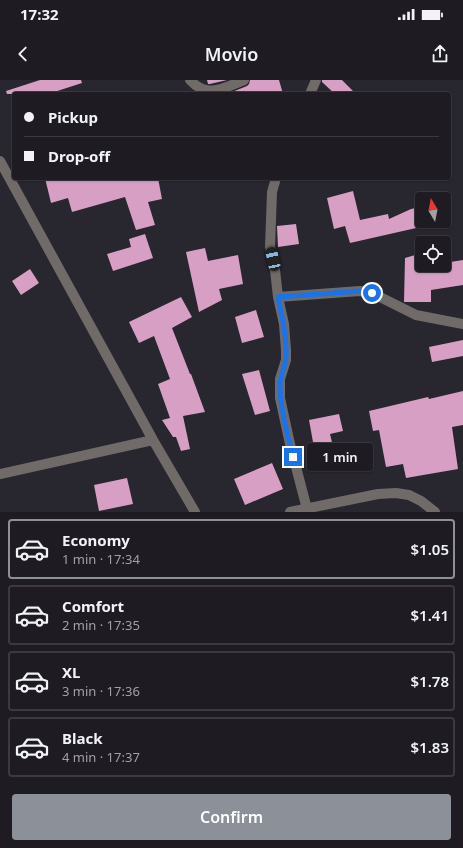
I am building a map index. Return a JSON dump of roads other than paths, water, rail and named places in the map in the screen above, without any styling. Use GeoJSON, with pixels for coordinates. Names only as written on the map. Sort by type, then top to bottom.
{"type":"FeatureCollection","features":[{"type":"Feature","properties":{"kind":"street"},"geometry":{"type":"LineString","coordinates":[[190,80],[202,90],[208,91],[244,80]]}},
{"type":"Feature","properties":{"kind":"street"},"geometry":{"type":"LineString","coordinates":[[311,92],[316,80]]}},
{"type":"Feature","properties":{"kind":"street"},"geometry":{"type":"LineString","coordinates":[[0,161],[153,440],[195,512]]}},
{"type":"Feature","properties":{"kind":"street"},"geometry":{"type":"LineString","coordinates":[[275,180],[272,192],[270,247],[284,324],[286,350],[286,360],[280,379],[280,398],[307,509]]}},
{"type":"Feature","properties":{"kind":"street"},"geometry":{"type":"LineString","coordinates":[[278,297],[360,291],[372,293],[416,315],[463,324]]}},
{"type":"Feature","properties":{"kind":"street"},"geometry":{"type":"LineString","coordinates":[[0,474],[153,440]]}},
{"type":"Feature","properties":{"kind":"street"},"geometry":{"type":"LineString","coordinates":[[290,512],[378,494],[396,493],[409,495],[435,512]]}}]}
